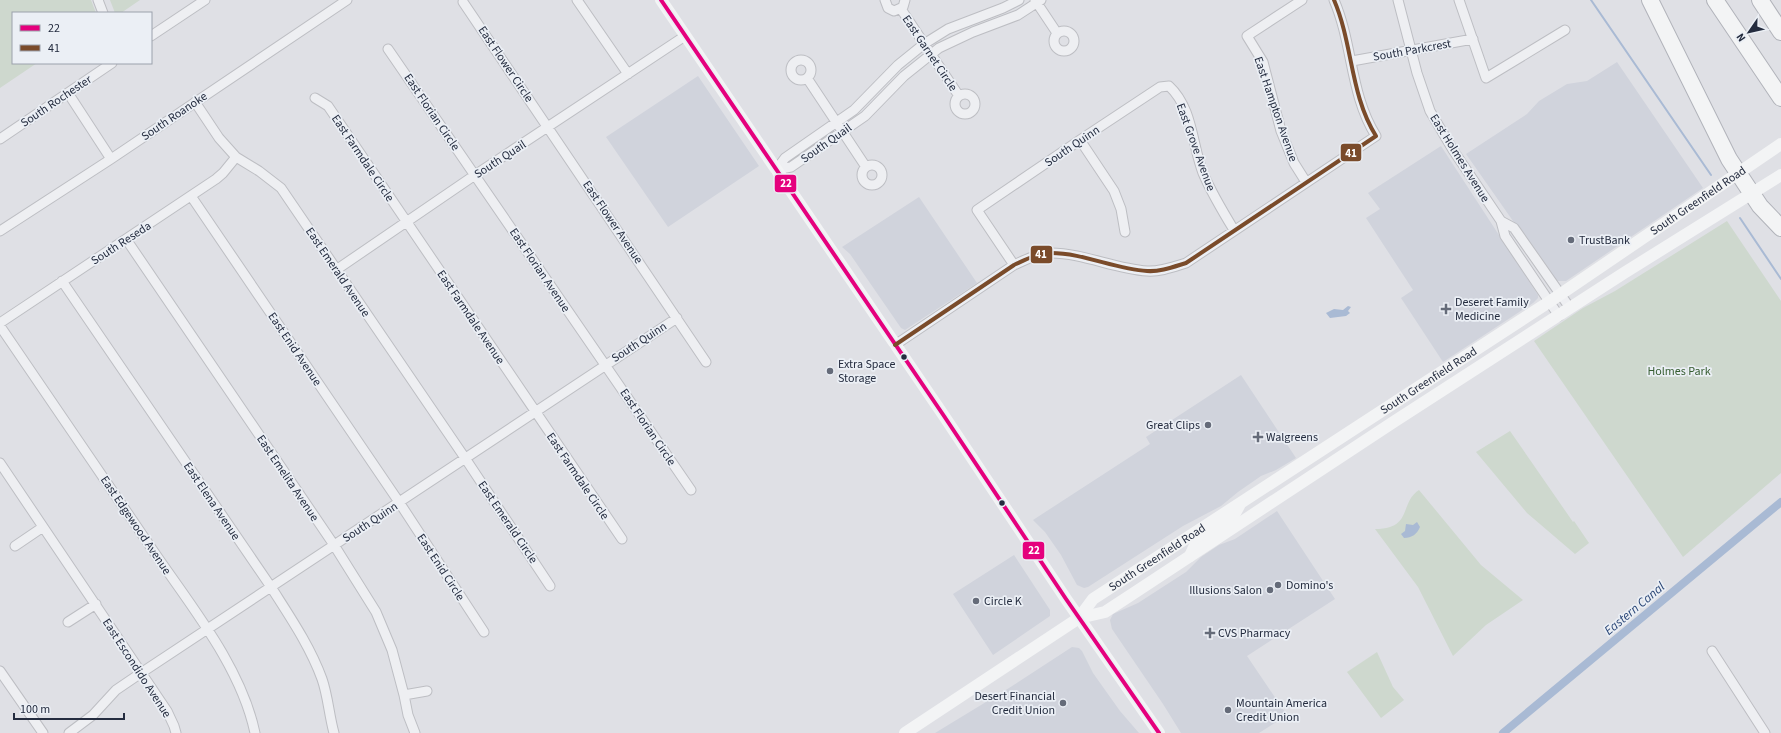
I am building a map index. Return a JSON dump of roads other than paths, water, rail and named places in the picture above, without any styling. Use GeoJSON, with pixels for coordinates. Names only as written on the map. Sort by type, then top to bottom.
{"type":"FeatureCollection","features":[{"type":"Feature","properties":{"kind":"highway"},"geometry":{"type":"LineString","coordinates":[[1650,0],[1729,159],[1760,206],[1781,228]]}},
{"type":"Feature","properties":{"kind":"highway"},"geometry":{"type":"LineString","coordinates":[[1715,0],[1781,98]]}},
{"type":"Feature","properties":{"kind":"highway"},"geometry":{"type":"LineString","coordinates":[[1760,0],[1781,32]]}},
{"type":"Feature","properties":{"kind":"main road"},"geometry":{"type":"LineString","coordinates":[[661,0],[1079,618],[1159,733]]}},
{"type":"Feature","properties":{"kind":"main road","name":"South Greenfield Road"},"geometry":{"type":"LineString","coordinates":[[1079,618],[1093,599],[1316,452],[1550,302],[1781,144]]}},
{"type":"Feature","properties":{"kind":"main road","name":"South Greenfield Road"},"geometry":{"type":"LineString","coordinates":[[905,733],[1079,618],[1104,612],[1570,308],[1781,175]]}},
{"type":"Feature","properties":{"kind":"main road"},"geometry":{"type":"LineString","coordinates":[[1256,512],[1255,507],[1260,499],[1303,470],[1316,452]]}},
{"type":"Feature","properties":{"kind":"main road"},"geometry":{"type":"LineString","coordinates":[[1190,557],[1196,543],[1236,514],[1239,507],[1238,503]]}},
{"type":"Feature","properties":{"kind":"street"},"geometry":{"type":"LineString","coordinates":[[98,0],[103,12]]}},
{"type":"Feature","properties":{"kind":"street"},"geometry":{"type":"LineString","coordinates":[[152,35],[205,0]]}},
{"type":"Feature","properties":{"kind":"street"},"geometry":{"type":"LineString","coordinates":[[577,0],[628,74]]}},
{"type":"Feature","properties":{"kind":"street","name":"East Garnet Circle"},"geometry":{"type":"LineString","coordinates":[[885,0],[886,6],[891,10],[901,10]]}},
{"type":"Feature","properties":{"kind":"street","name":"East Garnet Circle"},"geometry":{"type":"LineString","coordinates":[[901,10],[905,4],[905,0]]}},
{"type":"Feature","properties":{"kind":"street","name":"South Quail"},"geometry":{"type":"LineString","coordinates":[[776,170],[785,158],[836,123],[859,105],[888,74],[924,44],[953,27],[1003,8],[1019,0]]}},
{"type":"Feature","properties":{"kind":"street","name":"East Hampton Avenue"},"geometry":{"type":"LineString","coordinates":[[1302,0],[1247,36],[1263,62],[1281,131],[1294,163],[1306,182]]}},
{"type":"Feature","properties":{"kind":"street"},"geometry":{"type":"LineString","coordinates":[[895,344],[1014,265],[1034,256],[1050,253],[1148,271],[1166,269],[1186,263],[1376,136],[1362,109],[1341,15],[1334,0]]}},
{"type":"Feature","properties":{"kind":"street","name":"East Holmes Avenue"},"geometry":{"type":"LineString","coordinates":[[1398,0],[1421,87],[1434,120],[1501,221],[1505,236],[1559,316]]}},
{"type":"Feature","properties":{"kind":"street"},"geometry":{"type":"LineString","coordinates":[[1459,0],[1486,78],[1565,30]]}},
{"type":"Feature","properties":{"kind":"street","name":"South Roanoke"},"geometry":{"type":"LineString","coordinates":[[0,231],[111,159],[344,1]]}},
{"type":"Feature","properties":{"kind":"street"},"geometry":{"type":"LineString","coordinates":[[1038,1],[1058,33]]}},
{"type":"Feature","properties":{"kind":"street","name":"South Quail"},"geometry":{"type":"LineString","coordinates":[[776,170],[791,167],[872,110],[904,76],[930,54],[958,38],[1018,15],[1038,1]]}},
{"type":"Feature","properties":{"kind":"street","name":"East Flower Circle"},"geometry":{"type":"LineString","coordinates":[[463,2],[548,127]]}},
{"type":"Feature","properties":{"kind":"street","name":"East Garnet Circle"},"geometry":{"type":"LineString","coordinates":[[901,10],[959,96]]}},
{"type":"Feature","properties":{"kind":"street","name":"South Quail"},"geometry":{"type":"LineString","coordinates":[[336,270],[406,221],[685,36]]}},
{"type":"Feature","properties":{"kind":"street","name":"South Parkcrest"},"geometry":{"type":"LineString","coordinates":[[1352,61],[1473,39]]}},
{"type":"Feature","properties":{"kind":"street","name":"East Florian Circle"},"geometry":{"type":"LineString","coordinates":[[388,49],[475,175]]}},
{"type":"Feature","properties":{"kind":"street","name":"South Rochester"},"geometry":{"type":"LineString","coordinates":[[0,139],[111,64]]}},
{"type":"Feature","properties":{"kind":"street"},"geometry":{"type":"LineString","coordinates":[[807,78],[866,167]]}},
{"type":"Feature","properties":{"kind":"street","name":"South Quinn"},"geometry":{"type":"LineString","coordinates":[[1014,265],[978,210],[1080,140],[1160,88],[1169,86]]}},
{"type":"Feature","properties":{"kind":"street","name":"East Grove Avenue"},"geometry":{"type":"LineString","coordinates":[[1169,86],[1174,90],[1184,110],[1194,138],[1203,172],[1216,200],[1234,230]]}},
{"type":"Feature","properties":{"kind":"street"},"geometry":{"type":"LineString","coordinates":[[68,93],[111,159]]}},
{"type":"Feature","properties":{"kind":"street","name":"East Farmdale Circle"},"geometry":{"type":"LineString","coordinates":[[315,98],[328,106],[406,221]]}},
{"type":"Feature","properties":{"kind":"street","name":"East Emerald Avenue"},"geometry":{"type":"LineString","coordinates":[[194,102],[219,138],[236,157],[259,171],[281,188],[466,458]]}},
{"type":"Feature","properties":{"kind":"street","name":"East Flower Avenue"},"geometry":{"type":"LineString","coordinates":[[548,127],[677,318]]}},
{"type":"Feature","properties":{"kind":"street"},"geometry":{"type":"LineString","coordinates":[[811,140],[817,149]]}},
{"type":"Feature","properties":{"kind":"street"},"geometry":{"type":"LineString","coordinates":[[1080,140],[1114,191],[1122,209],[1125,232]]}},
{"type":"Feature","properties":{"kind":"street","name":"South Reseda"},"geometry":{"type":"LineString","coordinates":[[0,322],[191,196],[223,173],[236,157]]}},
{"type":"Feature","properties":{"kind":"street","name":"East Florian Avenue"},"geometry":{"type":"LineString","coordinates":[[475,175],[605,365]]}},
{"type":"Feature","properties":{"kind":"street","name":"East Enid Avenue"},"geometry":{"type":"LineString","coordinates":[[191,196],[399,502]]}},
{"type":"Feature","properties":{"kind":"street","name":"East Farmdale Avenue"},"geometry":{"type":"LineString","coordinates":[[406,221],[535,412]]}},
{"type":"Feature","properties":{"kind":"street","name":"East Holmes Avenue"},"geometry":{"type":"LineString","coordinates":[[1501,221],[1514,228],[1570,308]]}},
{"type":"Feature","properties":{"kind":"street","name":"East Emelita Avenue"},"geometry":{"type":"LineString","coordinates":[[126,239],[334,545],[376,612],[392,650],[408,715],[415,733]]}},
{"type":"Feature","properties":{"kind":"street","name":"East Elena Avenue"},"geometry":{"type":"LineString","coordinates":[[62,281],[271,588],[313,657],[322,680],[334,733]]}},
{"type":"Feature","properties":{"kind":"street"},"geometry":{"type":"LineString","coordinates":[[677,318],[706,362]]}},
{"type":"Feature","properties":{"kind":"street","name":"South Quinn"},"geometry":{"type":"LineString","coordinates":[[69,733],[93,715],[116,690],[677,318]]}},
{"type":"Feature","properties":{"kind":"street","name":"East Edgewood Avenue"},"geometry":{"type":"LineString","coordinates":[[0,326],[207,630],[243,691],[251,713],[255,733]]}},
{"type":"Feature","properties":{"kind":"street","name":"East Florian Circle"},"geometry":{"type":"LineString","coordinates":[[605,365],[691,490]]}},
{"type":"Feature","properties":{"kind":"street","name":"East Farmdale Circle"},"geometry":{"type":"LineString","coordinates":[[535,412],[622,539]]}},
{"type":"Feature","properties":{"kind":"street","name":"East Emerald Circle"},"geometry":{"type":"LineString","coordinates":[[466,458],[550,586]]}},
{"type":"Feature","properties":{"kind":"street","name":"East Escondido Avenue"},"geometry":{"type":"LineString","coordinates":[[0,463],[167,711],[176,733]]}},
{"type":"Feature","properties":{"kind":"street","name":"East Enid Circle"},"geometry":{"type":"LineString","coordinates":[[399,502],[484,632]]}},
{"type":"Feature","properties":{"kind":"street"},"geometry":{"type":"LineString","coordinates":[[15,546],[43,527]]}},
{"type":"Feature","properties":{"kind":"street"},"geometry":{"type":"LineString","coordinates":[[68,622],[96,604]]}},
{"type":"Feature","properties":{"kind":"street"},"geometry":{"type":"LineString","coordinates":[[1712,651],[1766,733]]}},
{"type":"Feature","properties":{"kind":"street"},"geometry":{"type":"LineString","coordinates":[[0,671],[43,733]]}},
{"type":"Feature","properties":{"kind":"street"},"geometry":{"type":"LineString","coordinates":[[404,695],[427,691]]}},
{"type":"Feature","properties":{"kind":"water"},"geometry":{"type":"Polygon","coordinates":[[[1348,306],[1351,307],[1348,311],[1350,313],[1346,316],[1330,318],[1326,313],[1334,309],[1343,310],[1348,306]]]}},
{"type":"Feature","properties":{"kind":"water"},"geometry":{"type":"Polygon","coordinates":[[[1417,522],[1420,527],[1417,532],[1412,536],[1404,538],[1401,534],[1405,531],[1406,524],[1413,525],[1417,522]]]}},
{"type":"Feature","properties":{"kind":"waterway"},"geometry":{"type":"LineString","coordinates":[[1591,0],[1711,175]]}},
{"type":"Feature","properties":{"kind":"waterway"},"geometry":{"type":"LineString","coordinates":[[1740,218],[1781,279]]}},
{"type":"Feature","properties":{"kind":"waterway","name":"Eastern Canal"},"geometry":{"type":"LineString","coordinates":[[1503,733],[1781,502]]}},
{"type":"Feature","properties":{"kind":"place","name":"TrustBank"},"geometry":{"type":"Point","coordinates":[1571,240]}},
{"type":"Feature","properties":{"kind":"place","name":"Deseret Family Medicine"},"geometry":{"type":"Point","coordinates":[1446,309]}},
{"type":"Feature","properties":{"kind":"place","name":"Extra Space Storage"},"geometry":{"type":"Point","coordinates":[830,371]}},
{"type":"Feature","properties":{"kind":"place","name":"Great Clips"},"geometry":{"type":"Point","coordinates":[1208,425]}},
{"type":"Feature","properties":{"kind":"place","name":"Walgreens"},"geometry":{"type":"Point","coordinates":[1258,437]}},
{"type":"Feature","properties":{"kind":"place","name":"Domino's"},"geometry":{"type":"Point","coordinates":[1278,585]}},
{"type":"Feature","properties":{"kind":"place","name":"Illusions Salon"},"geometry":{"type":"Point","coordinates":[1270,590]}},
{"type":"Feature","properties":{"kind":"place","name":"Circle K"},"geometry":{"type":"Point","coordinates":[976,601]}},
{"type":"Feature","properties":{"kind":"place","name":"CVS Pharmacy"},"geometry":{"type":"Point","coordinates":[1210,633]}},
{"type":"Feature","properties":{"kind":"place","name":"Desert Financial Credit Union"},"geometry":{"type":"Point","coordinates":[1063,703]}},
{"type":"Feature","properties":{"kind":"place","name":"Mountain America Credit Union"},"geometry":{"type":"Point","coordinates":[1228,710]}},
{"type":"Feature","properties":{"kind":"park label","name":"Holmes Park"},"geometry":{"type":"Point","coordinates":[1679,371]}}]}
